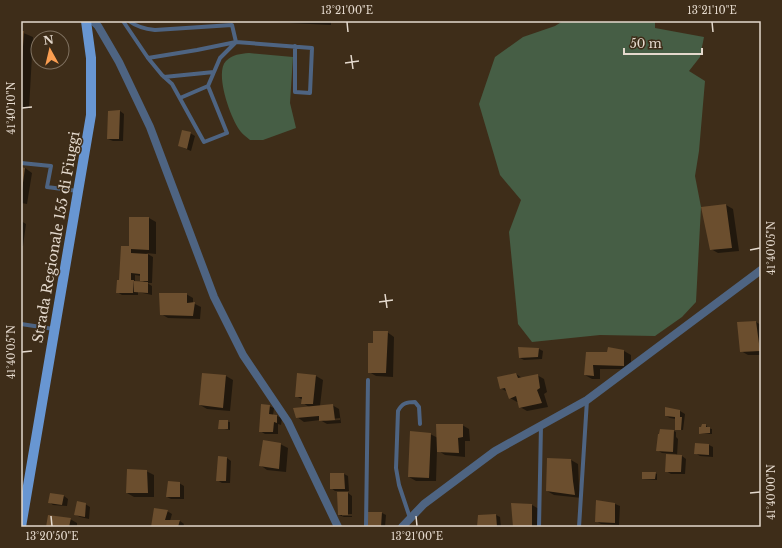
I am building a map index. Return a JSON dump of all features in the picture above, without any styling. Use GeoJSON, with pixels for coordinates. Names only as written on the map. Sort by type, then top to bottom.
{"type":"FeatureCollection","features":[{"type":"Feature","properties":{"kind":"main road","name":"Strada Regionale 155 di Fiuggi"},"geometry":{"type":"LineString","coordinates":[[21,527],[91,115],[91,58],[86,21]]}},
{"type":"Feature","properties":{"kind":"street"},"geometry":{"type":"LineString","coordinates":[[93,21],[98,26],[120,62],[150,127],[214,297],[243,355],[288,422],[338,527]]}},
{"type":"Feature","properties":{"kind":"street"},"geometry":{"type":"LineString","coordinates":[[402,527],[424,504],[495,451],[587,400],[761,270]]}},
{"type":"Feature","properties":{"kind":"lane"},"geometry":{"type":"LineString","coordinates":[[123,21],[148,58],[172,84],[204,142],[227,133],[208,86]]}},
{"type":"Feature","properties":{"kind":"lane"},"geometry":{"type":"LineString","coordinates":[[129,21],[145,29],[155,30],[232,25],[236,42]]}},
{"type":"Feature","properties":{"kind":"lane"},"geometry":{"type":"LineString","coordinates":[[148,58],[236,42],[295,46],[312,48],[310,93],[295,92],[295,46]]}},
{"type":"Feature","properties":{"kind":"lane"},"geometry":{"type":"LineString","coordinates":[[180,98],[208,86],[220,58],[236,42]]}},
{"type":"Feature","properties":{"kind":"lane"},"geometry":{"type":"LineString","coordinates":[[164,77],[214,72]]}},
{"type":"Feature","properties":{"kind":"lane"},"geometry":{"type":"LineString","coordinates":[[21,163],[51,166],[48,187],[78,191]]}},
{"type":"Feature","properties":{"kind":"lane"},"geometry":{"type":"LineString","coordinates":[[21,324],[55,329]]}},
{"type":"Feature","properties":{"kind":"lane"},"geometry":{"type":"LineString","coordinates":[[366,527],[368,380]]}},
{"type":"Feature","properties":{"kind":"lane"},"geometry":{"type":"LineString","coordinates":[[579,527],[587,400]]}},
{"type":"Feature","properties":{"kind":"lane"},"geometry":{"type":"LineString","coordinates":[[410,518],[396,468],[398,411],[400,406],[407,402],[415,402],[418,407],[420,424]]}},
{"type":"Feature","properties":{"kind":"lane"},"geometry":{"type":"LineString","coordinates":[[539,527],[541,425]]}},
{"type":"Feature","properties":{"kind":"green space"},"geometry":{"type":"Polygon","coordinates":[[[563,21],[655,21],[655,28],[704,37],[700,57],[689,71],[705,81],[699,151],[695,176],[701,207],[696,302],[682,317],[655,336],[600,335],[532,342],[518,324],[509,232],[521,200],[500,175],[479,104],[495,57],[523,37],[555,26],[563,21]]]}},
{"type":"Feature","properties":{"kind":"green space"},"geometry":{"type":"Polygon","coordinates":[[[249,53],[293,57],[290,103],[296,128],[263,140],[250,140],[237,126],[225,96],[222,75],[223,67],[226,61],[231,57],[249,53]]]}},
{"type":"Feature","properties":{"kind":"building"},"geometry":{"type":"Polygon","coordinates":[[[21,31],[24,31],[22,62],[21,62],[21,31]]]}},
{"type":"Feature","properties":{"kind":"building"},"geometry":{"type":"Polygon","coordinates":[[[120,110],[119,139],[107,139],[108,111],[120,110]]]}},
{"type":"Feature","properties":{"kind":"building"},"geometry":{"type":"Polygon","coordinates":[[[182,130],[191,132],[187,149],[178,146],[182,130]]]}},
{"type":"Feature","properties":{"kind":"building"},"geometry":{"type":"Polygon","coordinates":[[[21,167],[25,168],[22,190],[21,190],[21,167]]]}},
{"type":"Feature","properties":{"kind":"building"},"geometry":{"type":"Polygon","coordinates":[[[726,204],[732,248],[710,250],[701,207],[726,204]]]}},
{"type":"Feature","properties":{"kind":"building"},"geometry":{"type":"Polygon","coordinates":[[[129,217],[149,217],[149,250],[131,249],[131,253],[148,254],[148,281],[140,281],[140,274],[131,273],[131,280],[134,280],[133,293],[116,293],[117,280],[119,280],[121,246],[129,246],[129,217]]]}},
{"type":"Feature","properties":{"kind":"building"},"geometry":{"type":"Polygon","coordinates":[[[134,281],[148,282],[148,293],[134,292],[134,281]]]}},
{"type":"Feature","properties":{"kind":"building"},"geometry":{"type":"Polygon","coordinates":[[[159,293],[187,293],[187,303],[195,302],[193,316],[160,315],[159,293]]]}},
{"type":"Feature","properties":{"kind":"building"},"geometry":{"type":"Polygon","coordinates":[[[756,321],[760,351],[740,352],[737,322],[756,321]]]}},
{"type":"Feature","properties":{"kind":"building"},"geometry":{"type":"Polygon","coordinates":[[[373,331],[388,331],[386,373],[368,373],[368,343],[373,343],[373,331]]]}},
{"type":"Feature","properties":{"kind":"building"},"geometry":{"type":"Polygon","coordinates":[[[518,347],[539,348],[538,357],[519,358],[518,347]]]}},
{"type":"Feature","properties":{"kind":"building"},"geometry":{"type":"Polygon","coordinates":[[[608,347],[624,350],[624,366],[593,365],[594,376],[584,375],[586,352],[607,352],[608,347]]]}},
{"type":"Feature","properties":{"kind":"building"},"geometry":{"type":"Polygon","coordinates":[[[202,373],[226,375],[223,408],[199,405],[202,373]]]}},
{"type":"Feature","properties":{"kind":"building"},"geometry":{"type":"Polygon","coordinates":[[[297,373],[316,375],[313,404],[301,404],[302,397],[295,397],[297,373]]]}},
{"type":"Feature","properties":{"kind":"building"},"geometry":{"type":"Polygon","coordinates":[[[516,373],[518,378],[538,374],[540,388],[537,390],[542,403],[519,408],[516,396],[509,399],[505,388],[500,389],[497,377],[516,373]]]}},
{"type":"Feature","properties":{"kind":"building"},"geometry":{"type":"Polygon","coordinates":[[[261,404],[270,405],[269,414],[277,415],[277,423],[274,422],[273,432],[259,432],[261,404]]]}},
{"type":"Feature","properties":{"kind":"building"},"geometry":{"type":"Polygon","coordinates":[[[333,404],[335,420],[319,421],[319,416],[296,418],[293,408],[333,404]]]}},
{"type":"Feature","properties":{"kind":"building"},"geometry":{"type":"Polygon","coordinates":[[[665,407],[680,410],[680,417],[682,417],[681,430],[675,430],[675,417],[665,416],[665,407]]]}},
{"type":"Feature","properties":{"kind":"building"},"geometry":{"type":"Polygon","coordinates":[[[219,420],[228,420],[228,429],[218,429],[219,420]]]}},
{"type":"Feature","properties":{"kind":"building"},"geometry":{"type":"Polygon","coordinates":[[[436,424],[463,424],[463,437],[458,438],[459,453],[437,452],[436,424]]]}},
{"type":"Feature","properties":{"kind":"building"},"geometry":{"type":"Polygon","coordinates":[[[702,424],[706,424],[706,427],[710,427],[710,433],[699,434],[699,427],[701,427],[702,424]]]}},
{"type":"Feature","properties":{"kind":"building"},"geometry":{"type":"Polygon","coordinates":[[[660,429],[674,430],[673,452],[656,451],[660,429]]]}},
{"type":"Feature","properties":{"kind":"building"},"geometry":{"type":"Polygon","coordinates":[[[410,431],[431,433],[429,478],[408,477],[410,431]]]}},
{"type":"Feature","properties":{"kind":"building"},"geometry":{"type":"Polygon","coordinates":[[[263,440],[281,443],[279,469],[259,466],[263,440]]]}},
{"type":"Feature","properties":{"kind":"building"},"geometry":{"type":"Polygon","coordinates":[[[695,443],[709,444],[709,455],[694,454],[695,443]]]}},
{"type":"Feature","properties":{"kind":"building"},"geometry":{"type":"Polygon","coordinates":[[[666,454],[682,455],[681,472],[665,472],[666,454]]]}},
{"type":"Feature","properties":{"kind":"building"},"geometry":{"type":"Polygon","coordinates":[[[218,456],[227,457],[226,481],[216,481],[218,456]]]}},
{"type":"Feature","properties":{"kind":"building"},"geometry":{"type":"Polygon","coordinates":[[[547,458],[571,459],[575,495],[546,491],[547,458]]]}},
{"type":"Feature","properties":{"kind":"building"},"geometry":{"type":"Polygon","coordinates":[[[127,469],[147,470],[148,493],[126,493],[127,469]]]}},
{"type":"Feature","properties":{"kind":"building"},"geometry":{"type":"Polygon","coordinates":[[[642,472],[656,472],[655,479],[642,479],[642,472]]]}},
{"type":"Feature","properties":{"kind":"building"},"geometry":{"type":"Polygon","coordinates":[[[330,473],[344,473],[345,489],[330,489],[330,473]]]}},
{"type":"Feature","properties":{"kind":"building"},"geometry":{"type":"Polygon","coordinates":[[[168,481],[180,482],[180,497],[166,497],[168,481]]]}},
{"type":"Feature","properties":{"kind":"building"},"geometry":{"type":"Polygon","coordinates":[[[337,492],[348,492],[348,515],[338,515],[337,492]]]}},
{"type":"Feature","properties":{"kind":"building"},"geometry":{"type":"Polygon","coordinates":[[[50,493],[64,495],[62,505],[48,503],[50,493]]]}},
{"type":"Feature","properties":{"kind":"building"},"geometry":{"type":"Polygon","coordinates":[[[596,500],[615,503],[615,523],[595,522],[596,500]]]}},
{"type":"Feature","properties":{"kind":"building"},"geometry":{"type":"Polygon","coordinates":[[[77,501],[86,503],[85,517],[74,515],[77,501]]]}},
{"type":"Feature","properties":{"kind":"building"},"geometry":{"type":"Polygon","coordinates":[[[511,503],[532,504],[532,527],[513,527],[511,503]]]}},
{"type":"Feature","properties":{"kind":"building"},"geometry":{"type":"Polygon","coordinates":[[[154,508],[168,510],[165,520],[180,520],[178,527],[151,527],[154,508]]]}},
{"type":"Feature","properties":{"kind":"building"},"geometry":{"type":"Polygon","coordinates":[[[368,512],[382,512],[381,527],[367,527],[368,512]]]}},
{"type":"Feature","properties":{"kind":"building"},"geometry":{"type":"Polygon","coordinates":[[[496,514],[497,527],[477,527],[478,515],[496,514]]]}},
{"type":"Feature","properties":{"kind":"building"},"geometry":{"type":"Polygon","coordinates":[[[48,515],[71,518],[69,527],[46,527],[48,515]]]}}]}
